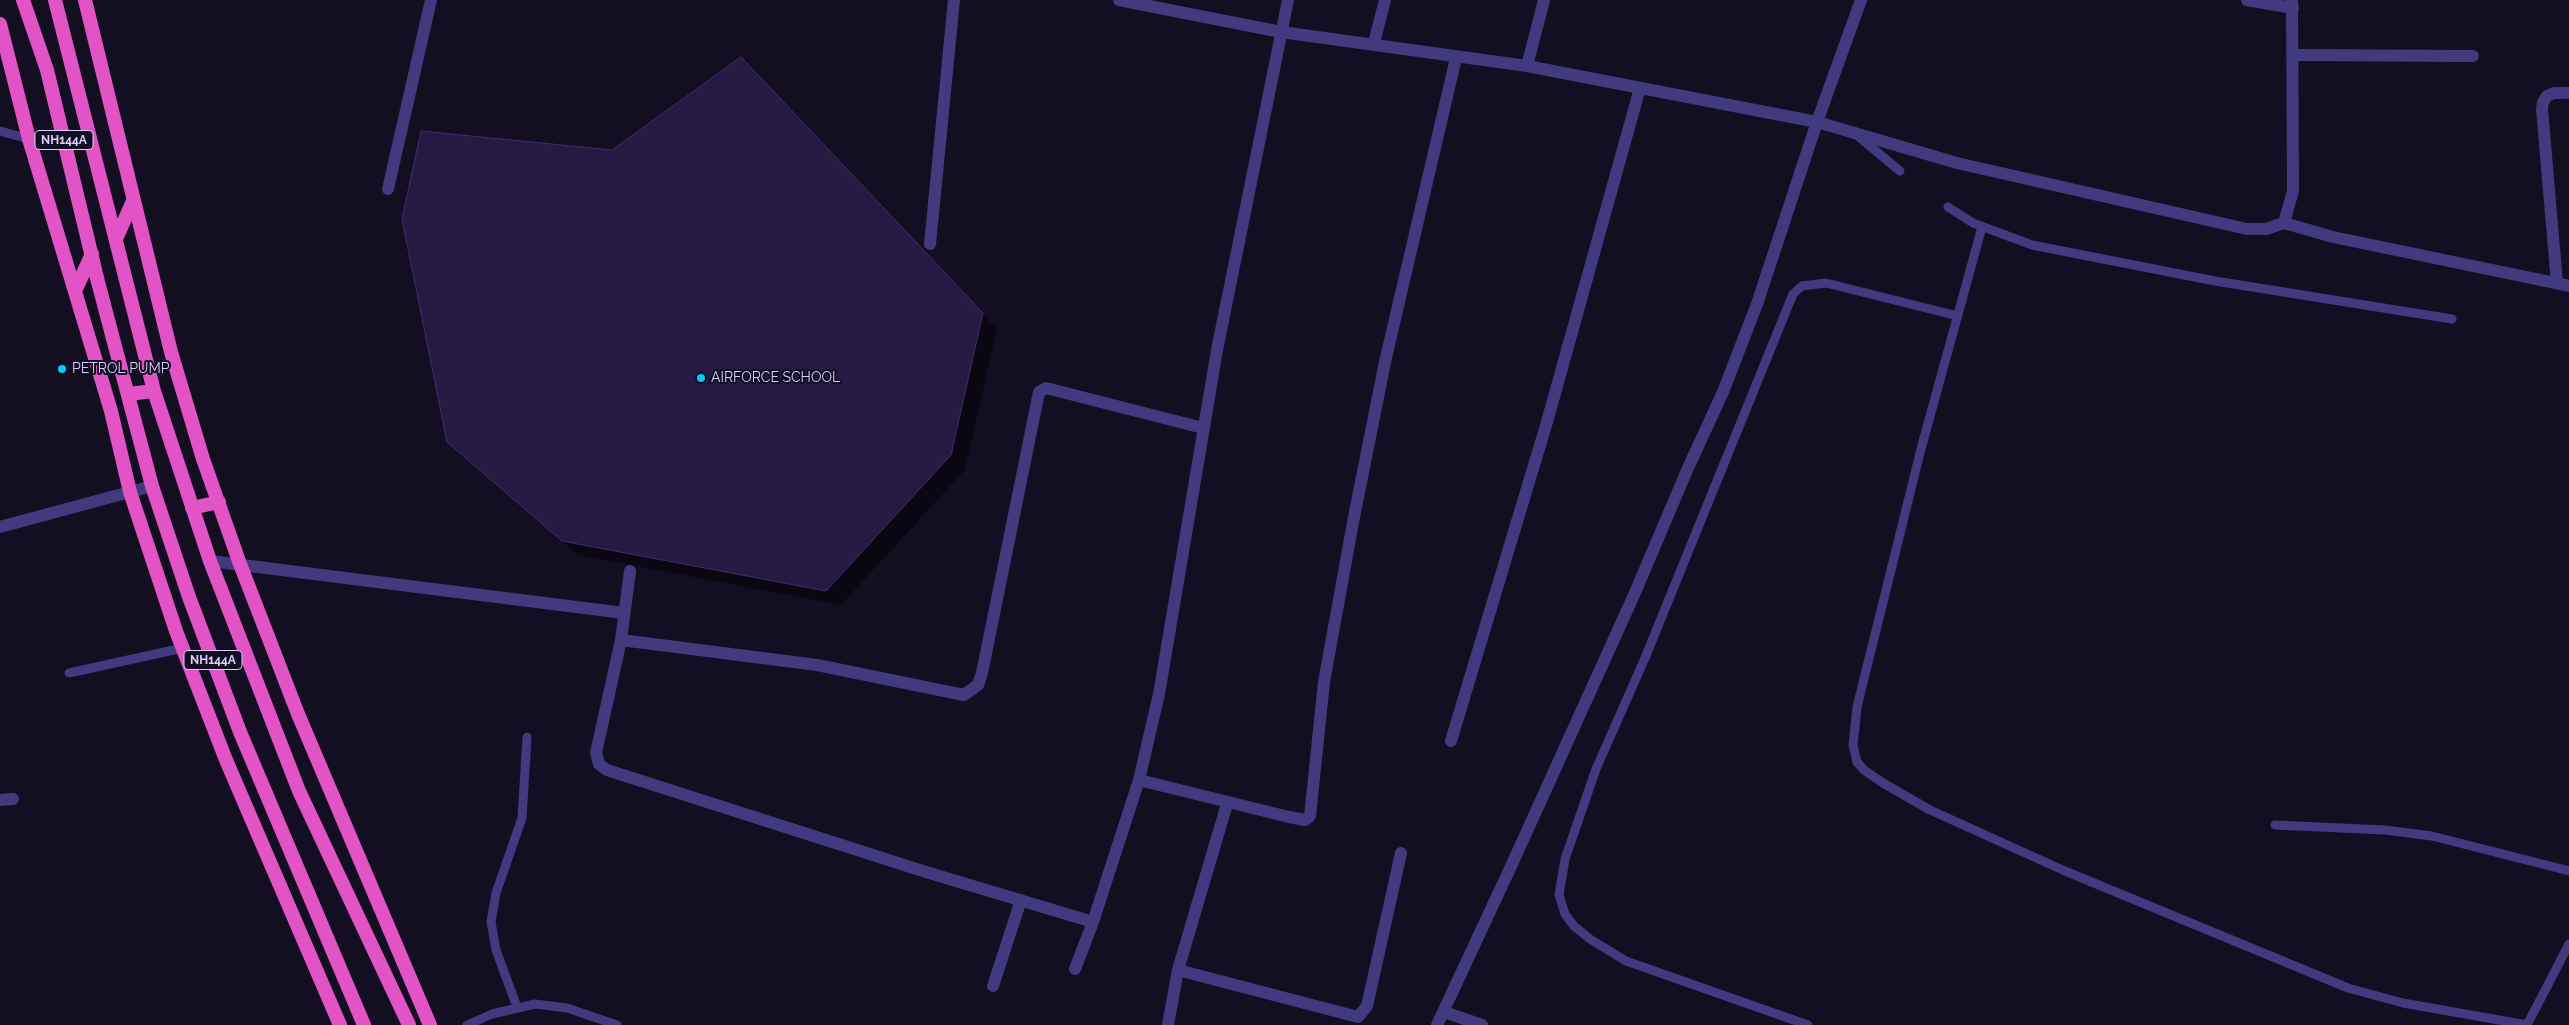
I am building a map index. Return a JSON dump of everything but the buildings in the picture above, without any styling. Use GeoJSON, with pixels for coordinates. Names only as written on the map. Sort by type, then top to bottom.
{"type":"FeatureCollection","features":[{"type":"Feature","properties":{"kind":"highway","name":"NH144A"},"geometry":{"type":"LineString","coordinates":[[22,0],[47,70],[152,486],[189,597],[240,732],[364,1025]]}},
{"type":"Feature","properties":{"kind":"highway","name":"NH144A"},"geometry":{"type":"LineString","coordinates":[[55,0],[154,391],[210,561],[299,791],[408,1025]]}},
{"type":"Feature","properties":{"kind":"highway"},"geometry":{"type":"LineString","coordinates":[[85,0],[133,201],[174,361],[202,459],[240,564],[306,732],[430,1025]]}},
{"type":"Feature","properties":{"kind":"highway"},"geometry":{"type":"LineString","coordinates":[[0,24],[29,140],[111,411],[130,492],[182,648],[226,760],[340,1025]]}},
{"type":"Feature","properties":{"kind":"highway"},"geometry":{"type":"LineString","coordinates":[[116,239],[133,201]]}},
{"type":"Feature","properties":{"kind":"highway"},"geometry":{"type":"LineString","coordinates":[[75,291],[92,254]]}},
{"type":"Feature","properties":{"kind":"highway"},"geometry":{"type":"LineString","coordinates":[[128,394],[154,391]]}},
{"type":"Feature","properties":{"kind":"highway"},"geometry":{"type":"LineString","coordinates":[[192,508],[219,502]]}},
{"type":"Feature","properties":{"kind":"street"},"geometry":{"type":"LineString","coordinates":[[388,190],[431,0]]}},
{"type":"Feature","properties":{"kind":"street"},"geometry":{"type":"LineString","coordinates":[[930,244],[954,0]]}},
{"type":"Feature","properties":{"kind":"street"},"geometry":{"type":"LineString","coordinates":[[1119,0],[1281,32],[1374,43],[1456,58],[1528,66],[1817,122],[1957,163],[2247,229],[2266,229],[2284,223],[2333,237],[2563,284],[2542,110],[2543,102],[2547,96],[2554,93],[2569,93]]}},
{"type":"Feature","properties":{"kind":"street"},"geometry":{"type":"LineString","coordinates":[[1075,969],[1093,922],[1139,780],[1159,694],[1203,428],[1288,0]]}},
{"type":"Feature","properties":{"kind":"street"},"geometry":{"type":"LineString","coordinates":[[1374,43],[1386,0]]}},
{"type":"Feature","properties":{"kind":"street"},"geometry":{"type":"LineString","coordinates":[[1528,66],[1544,0]]}},
{"type":"Feature","properties":{"kind":"street"},"geometry":{"type":"LineString","coordinates":[[1437,1025],[1521,846],[1723,392],[1782,234],[1817,122],[1861,0]]}},
{"type":"Feature","properties":{"kind":"street"},"geometry":{"type":"LineString","coordinates":[[2247,0],[2293,4],[2293,192],[2284,223]]}},
{"type":"Feature","properties":{"kind":"street"},"geometry":{"type":"LineString","coordinates":[[2293,55],[2473,56]]}},
{"type":"Feature","properties":{"kind":"street"},"geometry":{"type":"LineString","coordinates":[[1139,780],[1227,804],[1305,820],[1310,816],[1324,682],[1354,517],[1385,362],[1456,58]]}},
{"type":"Feature","properties":{"kind":"street"},"geometry":{"type":"LineString","coordinates":[[1451,741],[1548,422],[1640,88]]}},
{"type":"Feature","properties":{"kind":"street"},"geometry":{"type":"LineString","coordinates":[[621,640],[817,665],[964,695],[978,685],[982,673],[1039,392],[1046,388],[1203,428]]}},
{"type":"Feature","properties":{"kind":"street"},"geometry":{"type":"LineString","coordinates":[[0,527],[152,486]]}},
{"type":"Feature","properties":{"kind":"street"},"geometry":{"type":"LineString","coordinates":[[210,561],[624,613]]}},
{"type":"Feature","properties":{"kind":"street"},"geometry":{"type":"LineString","coordinates":[[630,571],[621,640],[596,753],[599,764],[607,770],[1093,922]]}},
{"type":"Feature","properties":{"kind":"street"},"geometry":{"type":"LineString","coordinates":[[1168,1025],[1178,970],[1227,804]]}},
{"type":"Feature","properties":{"kind":"street"},"geometry":{"type":"LineString","coordinates":[[1178,970],[1358,1017],[1367,1006],[1402,853]]}},
{"type":"Feature","properties":{"kind":"street"},"geometry":{"type":"LineString","coordinates":[[993,986],[1021,900]]}},
{"type":"Feature","properties":{"kind":"street"},"geometry":{"type":"LineString","coordinates":[[1444,1012],[1482,1025]]}},
{"type":"Feature","properties":{"kind":"lane"},"geometry":{"type":"LineString","coordinates":[[0,131],[29,140]]}},
{"type":"Feature","properties":{"kind":"lane"},"geometry":{"type":"LineString","coordinates":[[1855,133],[1900,170]]}},
{"type":"Feature","properties":{"kind":"lane"},"geometry":{"type":"LineString","coordinates":[[1948,207],[1982,227],[2032,245],[2176,274],[2452,319]]}},
{"type":"Feature","properties":{"kind":"lane"},"geometry":{"type":"LineString","coordinates":[[1982,227],[1921,449],[1857,707],[1853,745],[1857,762],[1883,783],[1930,810],[2065,871],[2348,988],[2403,1003],[2527,1025],[2569,944]]}},
{"type":"Feature","properties":{"kind":"lane"},"geometry":{"type":"LineString","coordinates":[[1808,1025],[1626,961],[1590,939],[1574,926],[1563,908],[1559,895],[1565,859],[1596,769],[1645,658],[1793,294],[1802,286],[1826,283],[1958,316]]}},
{"type":"Feature","properties":{"kind":"lane"},"geometry":{"type":"LineString","coordinates":[[69,674],[182,648]]}},
{"type":"Feature","properties":{"kind":"lane"},"geometry":{"type":"LineString","coordinates":[[517,1007],[496,950],[491,922],[496,894],[522,818],[527,737]]}},
{"type":"Feature","properties":{"kind":"lane"},"geometry":{"type":"LineString","coordinates":[[2275,825],[2385,830],[2432,836],[2569,871]]}},
{"type":"Feature","properties":{"kind":"lane"},"geometry":{"type":"LineString","coordinates":[[467,1025],[517,1007],[535,1004],[567,1008],[617,1025]]}},
{"type":"Feature","properties":{"kind":"place","name":"PETROL PUMP"},"geometry":{"type":"Point","coordinates":[62,369]}},
{"type":"Feature","properties":{"kind":"place","name":"AIRFORCE SCHOOL"},"geometry":{"type":"Point","coordinates":[701,378]}}]}
